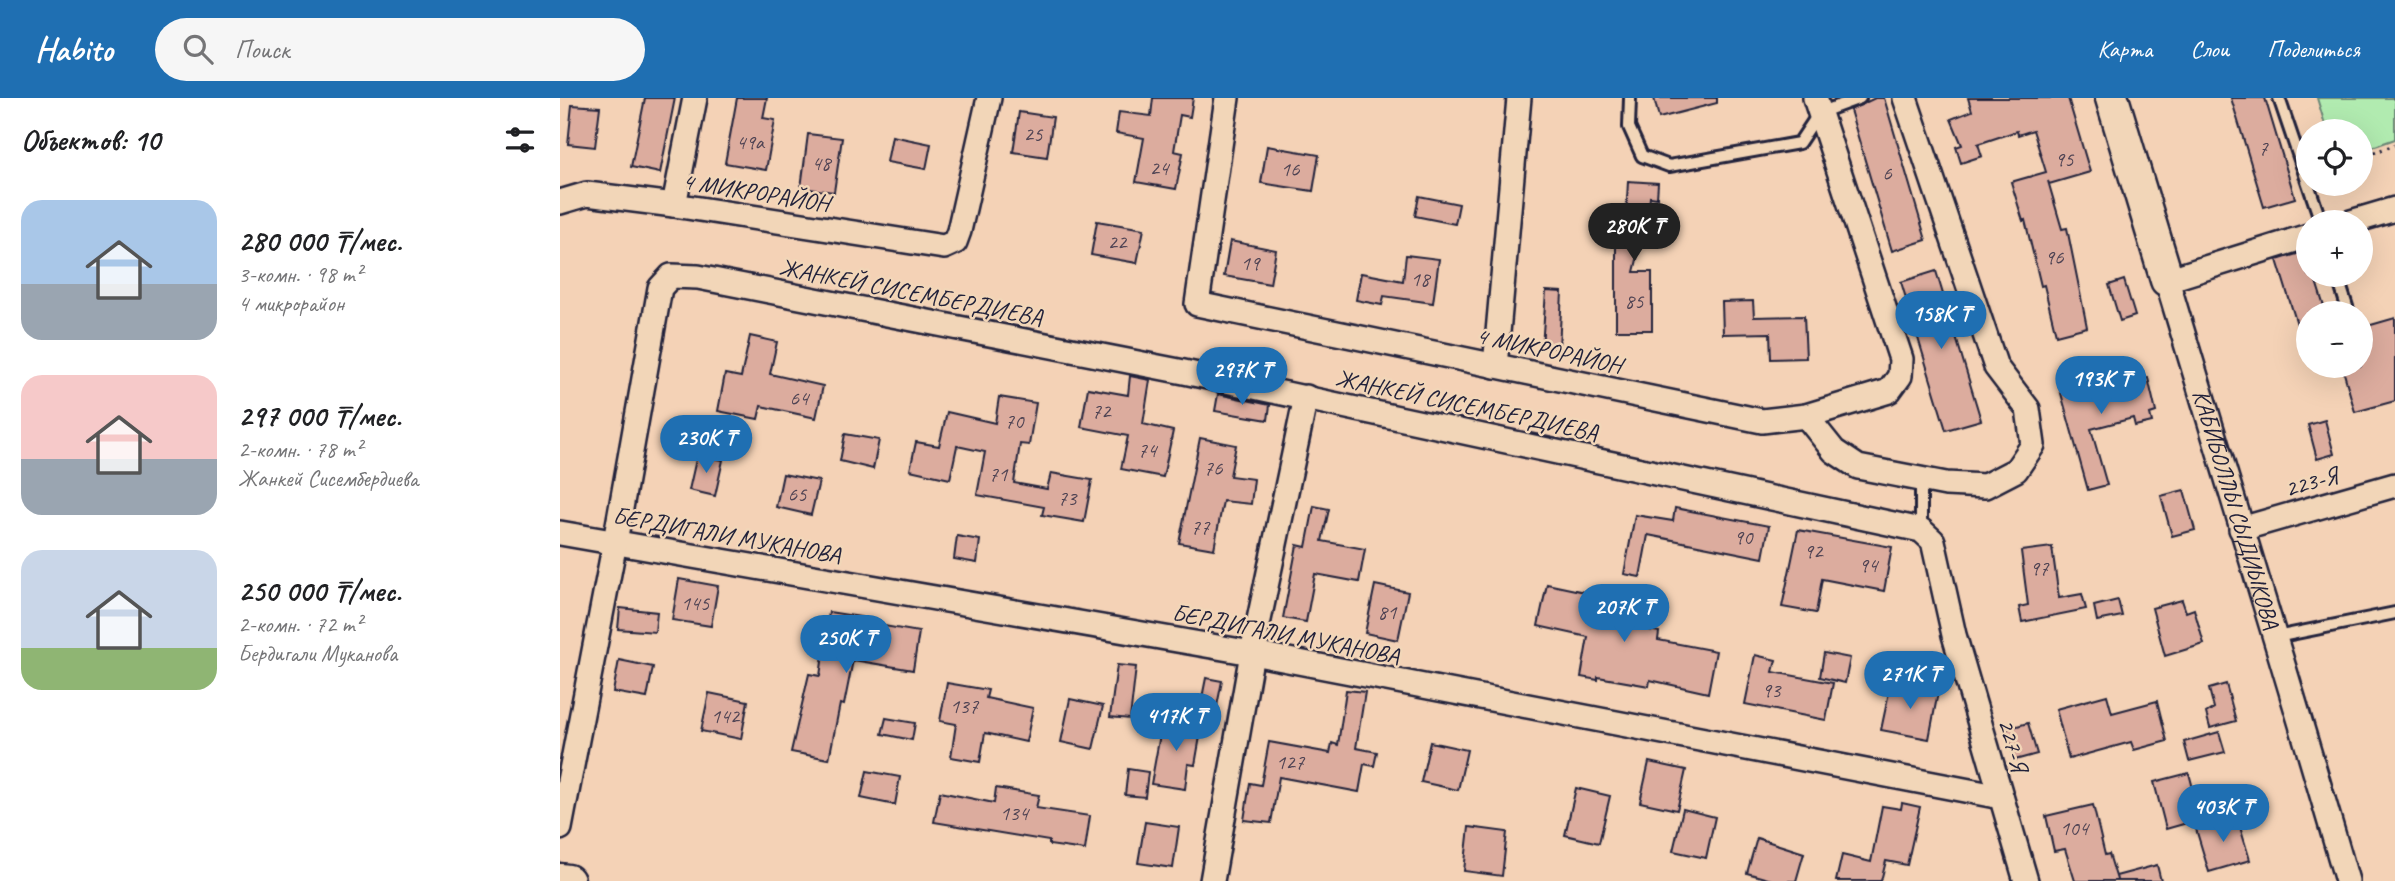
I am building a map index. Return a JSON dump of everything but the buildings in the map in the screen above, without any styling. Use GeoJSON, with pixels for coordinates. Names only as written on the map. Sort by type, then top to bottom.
{"type":"FeatureCollection","features":[{"type":"Feature","properties":{"kind":"street"},"geometry":{"type":"LineString","coordinates":[[674,205],[695,98]]}},
{"type":"Feature","properties":{"kind":"street","name":"4 МИКРОРАЙОН"},"geometry":{"type":"LineString","coordinates":[[560,202],[587,194],[944,247],[955,242],[959,231],[989,98]]}},
{"type":"Feature","properties":{"kind":"street","name":"4 МИКРОРАЙОН"},"geometry":{"type":"LineString","coordinates":[[1227,98],[1196,304],[1762,421],[1806,416],[1889,391],[1900,376],[1901,359],[1817,106]]}},
{"type":"Feature","properties":{"kind":"street"},"geometry":{"type":"LineString","coordinates":[[1495,366],[1519,98]]}},
{"type":"Feature","properties":{"kind":"street"},"geometry":{"type":"LineString","coordinates":[[1806,416],[1834,451],[1858,467],[1947,484],[1985,486],[2017,470],[2033,445],[2028,409],[1996,367],[1905,98]]}},
{"type":"Feature","properties":{"kind":"street","name":"КАБИБОЛЛЫ СЫДИЫКОВА"},"geometry":{"type":"LineString","coordinates":[[2112,98],[2276,637],[2347,881]]}},
{"type":"Feature","properties":{"kind":"street"},"geometry":{"type":"LineString","coordinates":[[2373,216],[2395,209]]}},
{"type":"Feature","properties":{"kind":"street"},"geometry":{"type":"LineString","coordinates":[[2167,280],[2296,240]]}},
{"type":"Feature","properties":{"kind":"street","name":"ЖАНКЕЙ СИСЕМБЕРДИЕВА"},"geometry":{"type":"LineString","coordinates":[[615,542],[660,288],[671,276],[698,277],[1306,397],[1927,536]]}},
{"type":"Feature","properties":{"kind":"street"},"geometry":{"type":"LineString","coordinates":[[1212,881],[1252,653],[1306,397]]}},
{"type":"Feature","properties":{"kind":"street","name":"223-Я"},"geometry":{"type":"LineString","coordinates":[[2241,529],[2395,485]]}},
{"type":"Feature","properties":{"kind":"street","name":"БЕРДИГАЛИ МУКАНОВА"},"geometry":{"type":"LineString","coordinates":[[560,533],[1252,653],[2001,797]]}},
{"type":"Feature","properties":{"kind":"street","name":"227-Я"},"geometry":{"type":"LineString","coordinates":[[1927,536],[2026,881]]}},
{"type":"Feature","properties":{"kind":"street"},"geometry":{"type":"LineString","coordinates":[[560,828],[615,542]]}},
{"type":"Feature","properties":{"kind":"street"},"geometry":{"type":"LineString","coordinates":[[560,880],[568,881]]}},
{"type":"Feature","properties":{"kind":"lane"},"geometry":{"type":"LineString","coordinates":[[1630,98],[1629,127],[1642,156],[1669,166],[1799,143],[1817,106],[1860,98]]}},
{"type":"Feature","properties":{"kind":"lane"},"geometry":{"type":"LineString","coordinates":[[2280,98],[2316,210]]}},
{"type":"Feature","properties":{"kind":"lane"},"geometry":{"type":"LineString","coordinates":[[1921,479],[1927,536]]}},
{"type":"Feature","properties":{"kind":"lane"},"geometry":{"type":"LineString","coordinates":[[2276,637],[2395,613]]}},
{"type":"Feature","properties":{"kind":"path"},"geometry":{"type":"LineString","coordinates":[[2373,152],[2395,145]]}},
{"type":"Feature","properties":{"kind":"green space"},"geometry":{"type":"Polygon","coordinates":[[[2317,98],[2395,98],[2395,139],[2373,147],[2373,119],[2323,119],[2317,98]]]}}]}
